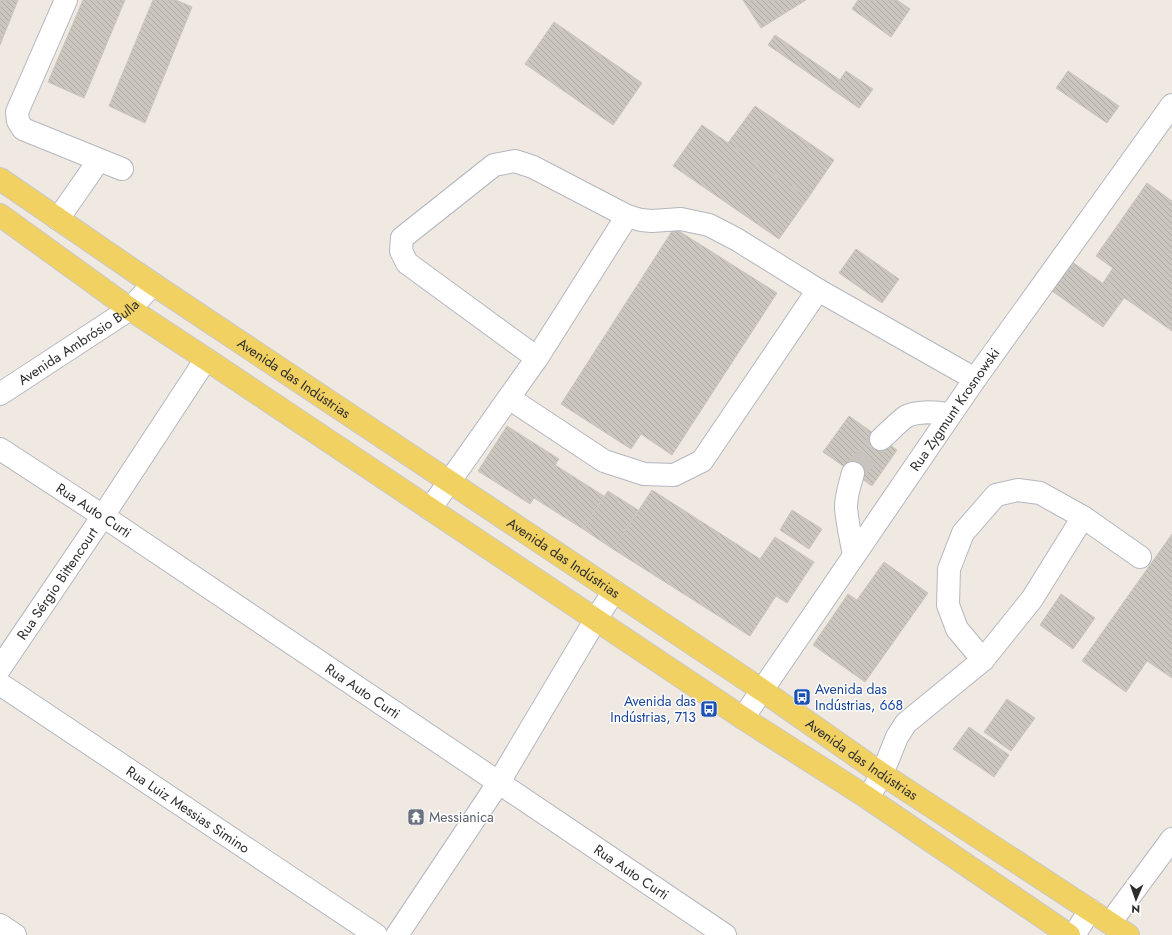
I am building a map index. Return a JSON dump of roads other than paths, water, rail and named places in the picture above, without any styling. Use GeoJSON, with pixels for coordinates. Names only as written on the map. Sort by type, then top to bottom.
{"type":"FeatureCollection","features":[{"type":"Feature","properties":{"kind":"main road","name":"Avenida das Indústrias"},"geometry":{"type":"LineString","coordinates":[[0,179],[153,284],[762,690],[882,774],[1119,929]]}},
{"type":"Feature","properties":{"kind":"main road","name":"Avenida das Indústrias"},"geometry":{"type":"LineString","coordinates":[[0,215],[130,310],[206,358],[743,718],[868,798],[1069,935]]}},
{"type":"Feature","properties":{"kind":"street"},"geometry":{"type":"LineString","coordinates":[[66,0],[17,112],[18,121],[24,129],[122,169]]}},
{"type":"Feature","properties":{"kind":"street","name":"Rua Zygmunt Krosnowski"},"geometry":{"type":"LineString","coordinates":[[743,718],[974,379],[1165,130],[1172,105]]}},
{"type":"Feature","properties":{"kind":"street"},"geometry":{"type":"LineString","coordinates":[[58,219],[99,160]]}},
{"type":"Feature","properties":{"kind":"street"},"geometry":{"type":"LineString","coordinates":[[537,358],[407,263],[400,251],[402,238],[494,165],[515,161],[533,167],[627,216],[652,221],[681,219],[709,225],[736,239],[818,290],[974,379]]}},
{"type":"Feature","properties":{"kind":"street"},"geometry":{"type":"LineString","coordinates":[[430,509],[537,358],[627,216]]}},
{"type":"Feature","properties":{"kind":"street","name":"Avenida Ambrósio Bulla"},"geometry":{"type":"LineString","coordinates":[[0,394],[130,310],[153,284]]}},
{"type":"Feature","properties":{"kind":"street"},"geometry":{"type":"LineString","coordinates":[[509,398],[604,461],[644,474],[674,475],[702,461],[818,290]]}},
{"type":"Feature","properties":{"kind":"street","name":"Rua Sérgio Bittencourt"},"geometry":{"type":"LineString","coordinates":[[0,668],[103,516],[206,358]]}},
{"type":"Feature","properties":{"kind":"street"},"geometry":{"type":"LineString","coordinates":[[881,438],[907,416],[933,412],[950,414]]}},
{"type":"Feature","properties":{"kind":"street","name":"Rua Auto Curti"},"geometry":{"type":"LineString","coordinates":[[0,449],[103,516],[725,935]]}},
{"type":"Feature","properties":{"kind":"street"},"geometry":{"type":"LineString","coordinates":[[854,473],[848,492],[846,507],[854,555]]}},
{"type":"Feature","properties":{"kind":"street"},"geometry":{"type":"LineString","coordinates":[[983,660],[957,629],[948,605],[949,569],[962,533],[996,495],[1018,490],[1040,493],[1083,517],[1140,557]]}},
{"type":"Feature","properties":{"kind":"street"},"geometry":{"type":"LineString","coordinates":[[868,798],[882,774],[897,737],[906,723],[983,660],[1032,599],[1083,517]]}},
{"type":"Feature","properties":{"kind":"street"},"geometry":{"type":"LineString","coordinates":[[397,935],[498,782],[614,591]]}},
{"type":"Feature","properties":{"kind":"street","name":"Rua Luiz Messias Simino"},"geometry":{"type":"LineString","coordinates":[[0,684],[376,935]]}},
{"type":"Feature","properties":{"kind":"street"},"geometry":{"type":"LineString","coordinates":[[1119,929],[1172,839]]}},
{"type":"Feature","properties":{"kind":"street"},"geometry":{"type":"LineString","coordinates":[[1074,935],[1090,910]]}},
{"type":"Feature","properties":{"kind":"street"},"geometry":{"type":"LineString","coordinates":[[0,925],[15,935]]}},
{"type":"Feature","properties":{"kind":"tunnel"},"geometry":{"type":"LineString","coordinates":[[853,473],[881,439]]}},
{"type":"Feature","properties":{"kind":"place","name":"Avenida das Indústrias, 668"},"geometry":{"type":"Point","coordinates":[802,697]}},
{"type":"Feature","properties":{"kind":"place","name":"Avenida das Indústrias, 713"},"geometry":{"type":"Point","coordinates":[709,709]}},
{"type":"Feature","properties":{"kind":"place","name":"Messianica"},"geometry":{"type":"Point","coordinates":[416,817]}}]}
